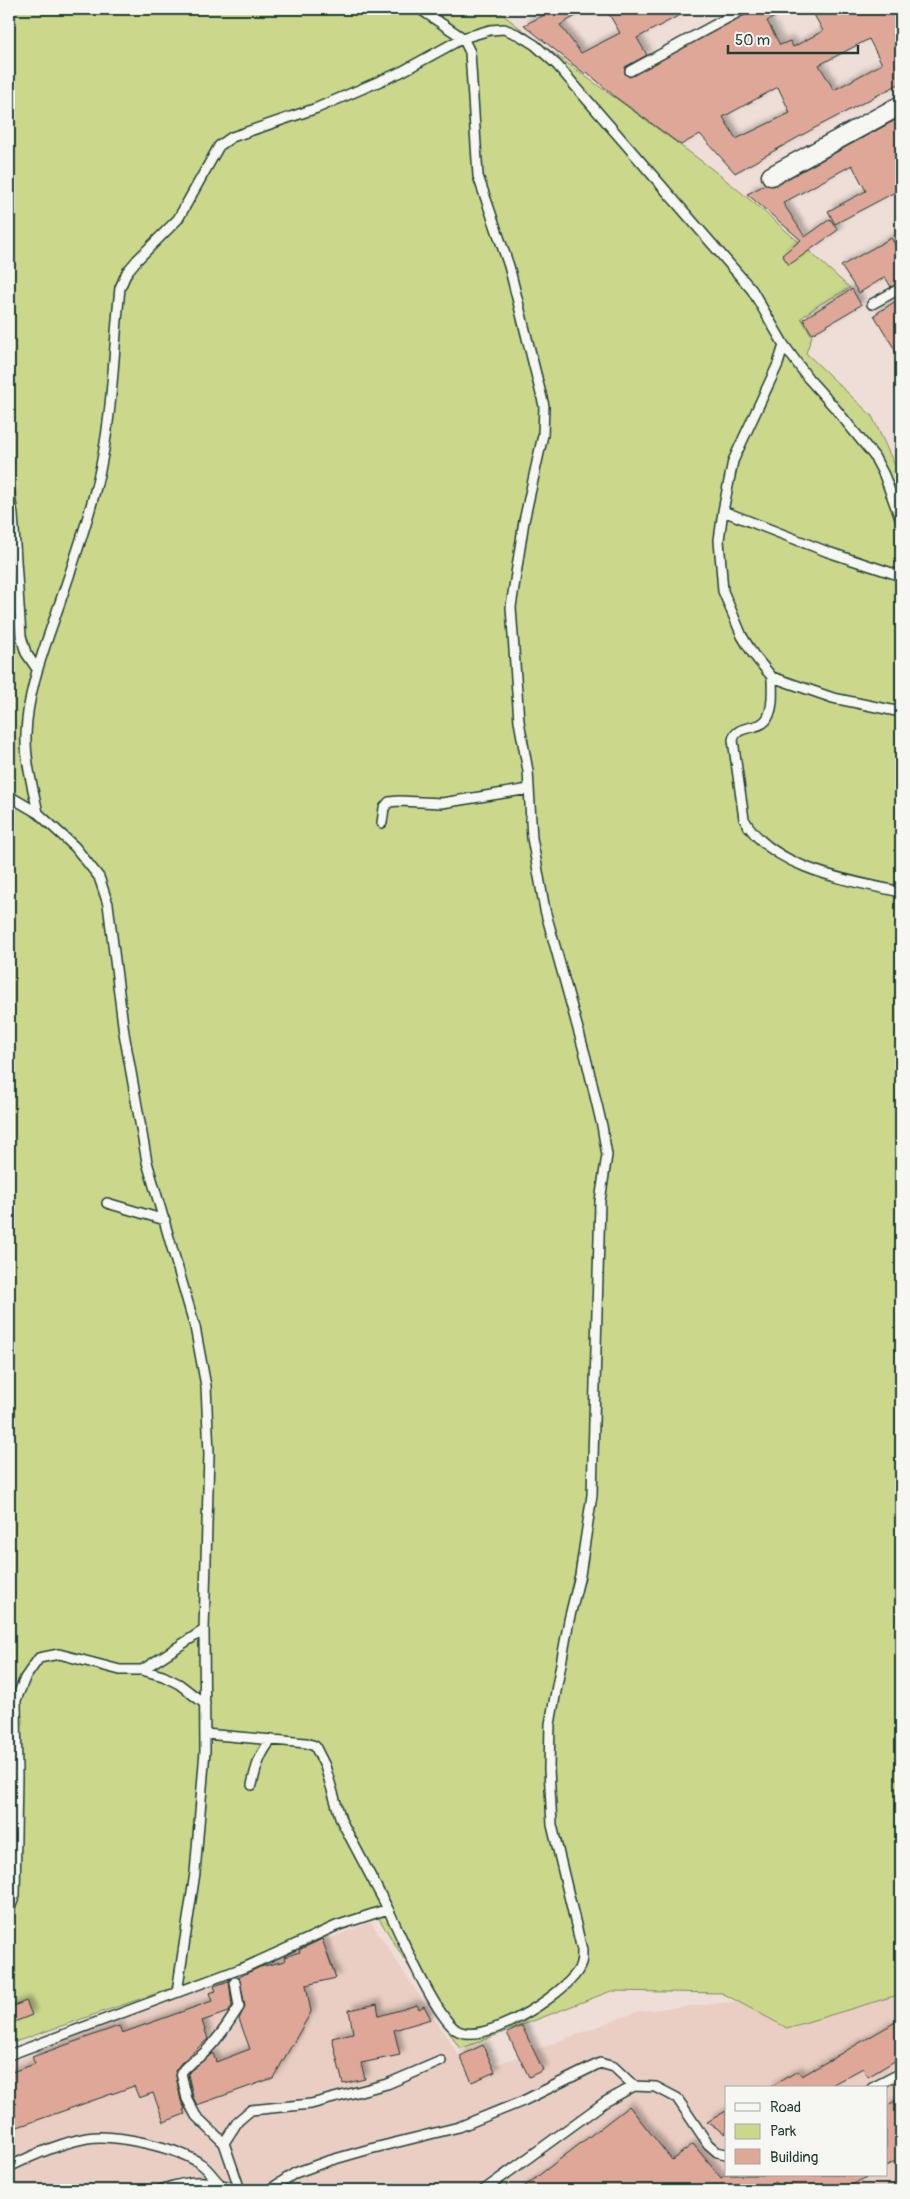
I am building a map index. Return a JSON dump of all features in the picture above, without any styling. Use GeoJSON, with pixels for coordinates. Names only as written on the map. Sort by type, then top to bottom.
{"type":"FeatureCollection","features":[{"type":"Feature","properties":{"kind":"street"},"geometry":{"type":"LineString","coordinates":[[771,176],[901,104]]}},
{"type":"Feature","properties":{"kind":"lane"},"geometry":{"type":"LineString","coordinates":[[205,1734],[306,1743],[315,1746],[325,1766],[341,1820],[442,2015],[456,2030],[466,2033],[490,2030],[530,2012],[564,1986],[577,1972],[582,1962],[582,1950],[552,1825],[548,1769],[550,1724],[569,1620],[580,1575],[592,1495],[600,1201],[607,1155],[586,1058],[545,910],[532,838],[528,771],[519,722],[511,607],[524,521],[543,435],[544,406],[509,266],[478,176],[470,52],[463,38],[420,9]]}},
{"type":"Feature","properties":{"kind":"lane"},"geometry":{"type":"LineString","coordinates":[[630,70],[744,9]]}},
{"type":"Feature","properties":{"kind":"lane"},"geometry":{"type":"LineString","coordinates":[[38,813],[27,758],[26,736],[28,715],[37,669],[73,566],[97,484],[106,443],[120,288],[127,272],[178,219],[219,146],[232,137],[317,108],[402,72],[463,38],[490,30],[504,29],[535,45],[557,65],[752,290],[784,345],[808,378],[874,456],[884,475],[901,521]]}},
{"type":"Feature","properties":{"kind":"lane"},"geometry":{"type":"LineString","coordinates":[[872,304],[901,288]]}},
{"type":"Feature","properties":{"kind":"lane"},"geometry":{"type":"LineString","coordinates":[[784,345],[778,364],[733,461],[719,540],[723,591],[742,636],[753,654],[772,677],[833,698],[901,712]]}},
{"type":"Feature","properties":{"kind":"lane"},"geometry":{"type":"LineString","coordinates":[[9,489],[13,515],[21,636],[26,653],[37,669]]}},
{"type":"Feature","properties":{"kind":"lane"},"geometry":{"type":"LineString","coordinates":[[723,511],[828,552],[901,576]]}},
{"type":"Feature","properties":{"kind":"lane"},"geometry":{"type":"LineString","coordinates":[[772,677],[771,710],[767,720],[758,726],[740,730],[733,740],[739,791],[744,818],[748,826],[768,846],[808,869],[862,884],[901,892]]}},
{"type":"Feature","properties":{"kind":"lane"},"geometry":{"type":"LineString","coordinates":[[382,823],[384,808],[389,802],[442,803],[529,789]]}},
{"type":"Feature","properties":{"kind":"lane"},"geometry":{"type":"LineString","coordinates":[[9,796],[38,813],[75,848],[99,877],[108,904],[124,1033],[147,1162],[195,1327],[206,1386],[209,1454],[204,1630],[205,1734],[195,1873],[177,1992]]}},
{"type":"Feature","properties":{"kind":"lane"},"geometry":{"type":"LineString","coordinates":[[108,1203],[165,1220]]}},
{"type":"Feature","properties":{"kind":"lane"},"geometry":{"type":"LineString","coordinates":[[142,1670],[204,1630]]}},
{"type":"Feature","properties":{"kind":"lane"},"geometry":{"type":"LineString","coordinates":[[9,1910],[15,1895],[16,1700],[24,1678],[39,1658],[59,1654],[120,1670],[142,1670],[163,1676],[179,1684],[205,1704]]}},
{"type":"Feature","properties":{"kind":"lane"},"geometry":{"type":"LineString","coordinates":[[252,1785],[256,1766],[264,1749],[272,1740]]}},
{"type":"Feature","properties":{"kind":"lane"},"geometry":{"type":"LineString","coordinates":[[9,2055],[248,1966],[336,1926],[388,1909]]}},
{"type":"Feature","properties":{"kind":"lane"},"geometry":{"type":"LineString","coordinates":[[235,1982],[239,2007],[223,2033],[203,2054],[184,2068],[181,2073],[187,2099],[196,2116],[224,2142],[240,2190]]}},
{"type":"Feature","properties":{"kind":"lane"},"geometry":{"type":"LineString","coordinates":[[224,2142],[238,2120],[251,2110],[311,2104],[387,2084],[441,2061]]}},
{"type":"Feature","properties":{"kind":"lane"},"geometry":{"type":"LineString","coordinates":[[269,2190],[296,2174],[328,2161],[459,2127],[524,2101],[600,2063],[614,2067],[634,2086]]}},
{"type":"Feature","properties":{"kind":"lane"},"geometry":{"type":"LineString","coordinates":[[876,2086],[901,2072]]}},
{"type":"Feature","properties":{"kind":"lane"},"geometry":{"type":"LineString","coordinates":[[484,2190],[605,2102],[634,2086],[656,2087],[677,2098],[708,2144],[717,2152],[725,2154]]}},
{"type":"Feature","properties":{"kind":"lane"},"geometry":{"type":"LineString","coordinates":[[9,2167],[36,2153],[88,2138],[123,2138],[174,2152],[200,2164],[219,2183]]}},
{"type":"Feature","properties":{"kind":"lane"},"geometry":{"type":"LineString","coordinates":[[160,2190],[201,2180],[219,2183],[240,2190]]}},
{"type":"Feature","properties":{"kind":"shaded area"},"geometry":{"type":"Polygon","coordinates":[[[371,1922],[471,2074],[639,2011],[815,1994],[901,1981],[901,2190],[9,2190],[9,2063],[371,1922]]]}},
{"type":"Feature","properties":{"kind":"green space"},"geometry":{"type":"Polygon","coordinates":[[[9,9],[495,9],[719,175],[776,222],[850,288],[820,304],[801,318],[812,336],[806,353],[872,416],[897,470],[901,470],[901,1994],[787,2028],[722,1993],[611,1991],[460,2049],[378,1917],[9,2044],[9,9]]]}},
{"type":"Feature","properties":{"kind":"building"},"geometry":{"type":"Polygon","coordinates":[[[557,9],[588,9],[560,25],[581,53],[620,33],[606,9],[691,9],[637,38],[647,55],[625,67],[625,74],[630,77],[755,9],[790,9],[767,21],[780,45],[790,41],[793,47],[823,31],[811,9],[901,9],[901,83],[811,130],[735,173],[700,134],[681,145],[614,96],[587,72],[585,74],[524,25],[557,9]],[[869,39],[819,65],[834,90],[882,64],[869,39]],[[778,87],[723,117],[736,139],[790,113],[778,87]]]}},
{"type":"Feature","properties":{"kind":"building"},"geometry":{"type":"Polygon","coordinates":[[[901,117],[901,189],[835,224],[828,211],[866,191],[852,165],[783,203],[805,237],[830,219],[838,230],[789,265],[782,255],[801,240],[747,194],[765,185],[776,185],[901,117]]]}},
{"type":"Feature","properties":{"kind":"building"},"geometry":{"type":"Polygon","coordinates":[[[891,238],[901,254],[901,282],[891,287],[885,277],[859,293],[841,266],[891,238]]]}},
{"type":"Feature","properties":{"kind":"building"},"geometry":{"type":"Polygon","coordinates":[[[852,289],[861,305],[812,334],[803,319],[852,289]]]}},
{"type":"Feature","properties":{"kind":"building"},"geometry":{"type":"Polygon","coordinates":[[[901,295],[901,318],[896,321],[901,332],[901,360],[874,315],[899,299],[897,297],[901,295]]]}},
{"type":"Feature","properties":{"kind":"building"},"geometry":{"type":"Polygon","coordinates":[[[322,1939],[336,1978],[306,1985],[311,2012],[273,2078],[197,2105],[193,2097],[188,2074],[190,2071],[213,2053],[216,2062],[250,2049],[239,2019],[245,2006],[239,1977],[260,1967],[285,1961],[284,1957],[300,1952],[299,1950],[322,1939]]]}},
{"type":"Feature","properties":{"kind":"building"},"geometry":{"type":"Polygon","coordinates":[[[229,1981],[232,2006],[228,2012],[202,2021],[208,2039],[181,2063],[175,2071],[185,2114],[164,2122],[153,2093],[139,2098],[134,2086],[9,2130],[9,2073],[35,2064],[32,2057],[119,2026],[122,2033],[212,2001],[209,1993],[216,1991],[214,1986],[229,1981]]]}},
{"type":"Feature","properties":{"kind":"building"},"geometry":{"type":"Polygon","coordinates":[[[26,2001],[32,2015],[9,2024],[9,2008],[26,2001]]]}},
{"type":"Feature","properties":{"kind":"building"},"geometry":{"type":"Polygon","coordinates":[[[377,2004],[379,2016],[417,2005],[419,2009],[424,2006],[431,2019],[394,2030],[400,2055],[361,2063],[365,2079],[343,2084],[332,2038],[353,2033],[349,2010],[377,2004]]]}},
{"type":"Feature","properties":{"kind":"building"},"geometry":{"type":"Polygon","coordinates":[[[901,2019],[901,2057],[868,2077],[863,2068],[830,2086],[772,2086],[798,2071],[802,2076],[901,2019]]]}},
{"type":"Feature","properties":{"kind":"building"},"geometry":{"type":"Polygon","coordinates":[[[522,2026],[543,2070],[529,2077],[507,2033],[522,2026]]]}},
{"type":"Feature","properties":{"kind":"building"},"geometry":{"type":"Polygon","coordinates":[[[483,2045],[495,2072],[472,2082],[460,2056],[483,2045]]]}},
{"type":"Feature","properties":{"kind":"building"},"geometry":{"type":"Polygon","coordinates":[[[901,2098],[901,2158],[888,2165],[888,2105],[901,2098]]]}},
{"type":"Feature","properties":{"kind":"building"},"geometry":{"type":"Polygon","coordinates":[[[629,2106],[672,2160],[693,2144],[721,2178],[725,2176],[868,2176],[843,2190],[780,2190],[775,2182],[761,2190],[520,2190],[629,2106]]]}},
{"type":"Feature","properties":{"kind":"building"},"geometry":{"type":"Polygon","coordinates":[[[725,2112],[725,2133],[707,2122],[725,2112]]]}}]}
